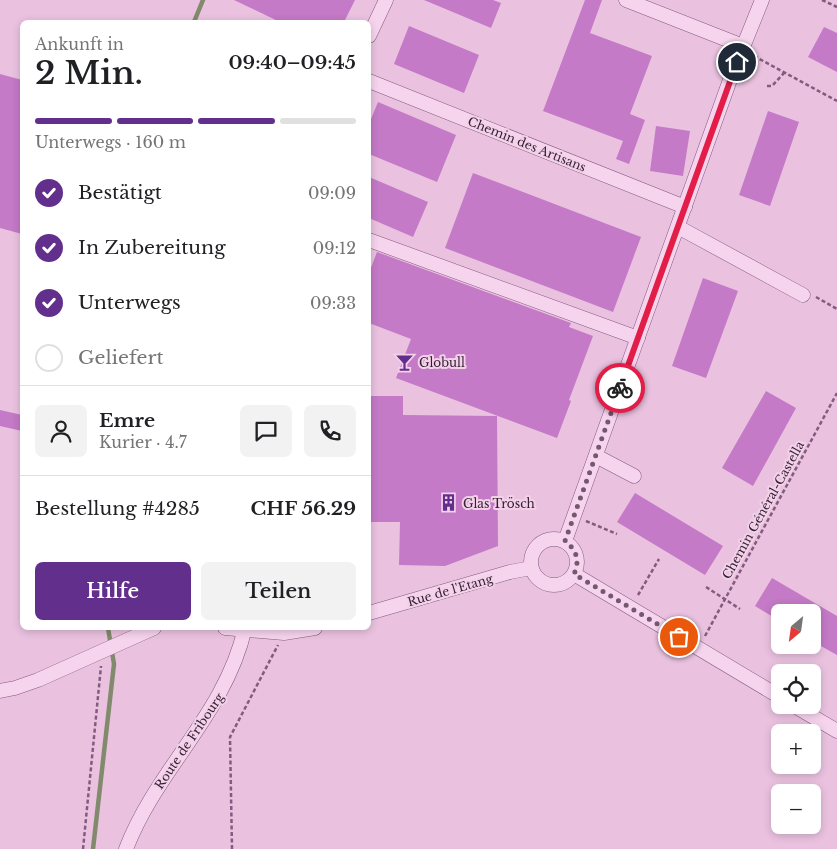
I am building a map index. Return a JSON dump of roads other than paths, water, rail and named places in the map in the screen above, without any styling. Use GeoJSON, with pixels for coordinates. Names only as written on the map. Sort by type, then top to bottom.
{"type":"FeatureCollection","features":[{"type":"Feature","properties":{"kind":"street"},"geometry":{"type":"LineString","coordinates":[[371,32],[386,0]]}},
{"type":"Feature","properties":{"kind":"street"},"geometry":{"type":"LineString","coordinates":[[626,0],[748,51]]}},
{"type":"Feature","properties":{"kind":"street"},"geometry":{"type":"LineString","coordinates":[[565,541],[685,207],[748,51],[762,0]]}},
{"type":"Feature","properties":{"kind":"street","name":"Chemin des Artisans"},"geometry":{"type":"LineString","coordinates":[[371,82],[685,207]]}},
{"type":"Feature","properties":{"kind":"street"},"geometry":{"type":"LineString","coordinates":[[678,227],[808,295]]}},
{"type":"Feature","properties":{"kind":"street"},"geometry":{"type":"LineString","coordinates":[[371,241],[638,338]]}},
{"type":"Feature","properties":{"kind":"street"},"geometry":{"type":"LineString","coordinates":[[596,456],[634,476]]}},
{"type":"Feature","properties":{"kind":"street"},"geometry":{"type":"LineString","coordinates":[[558,539],[565,541],[575,552],[577,567],[574,574],[564,584],[551,586],[538,580],[531,568],[532,553],[542,542],[558,539]]}},
{"type":"Feature","properties":{"kind":"street","name":"Rue de l'Etang"},"geometry":{"type":"LineString","coordinates":[[371,612],[510,572],[531,568]]}},
{"type":"Feature","properties":{"kind":"street"},"geometry":{"type":"LineString","coordinates":[[574,574],[771,692]]}},
{"type":"Feature","properties":{"kind":"street"},"geometry":{"type":"LineString","coordinates":[[0,690],[14,688],[38,680],[103,649],[149,630]]}},
{"type":"Feature","properties":{"kind":"street","name":"Route de Fribourg"},"geometry":{"type":"LineString","coordinates":[[126,849],[148,802],[223,690],[235,662],[245,630]]}},
{"type":"Feature","properties":{"kind":"street"},"geometry":{"type":"LineString","coordinates":[[255,630],[284,633],[303,630]]}},
{"type":"Feature","properties":{"kind":"street"},"geometry":{"type":"LineString","coordinates":[[808,714],[837,731]]}},
{"type":"Feature","properties":{"kind":"waterway"},"geometry":{"type":"LineString","coordinates":[[195,20],[203,0]]}},
{"type":"Feature","properties":{"kind":"waterway"},"geometry":{"type":"LineString","coordinates":[[93,849],[114,664],[108,630]]}},
{"type":"Feature","properties":{"kind":"place","name":"Globull"},"geometry":{"type":"Point","coordinates":[405,362]}},
{"type":"Feature","properties":{"kind":"place","name":"Glas Trösch"},"geometry":{"type":"Point","coordinates":[449,503]}}]}
